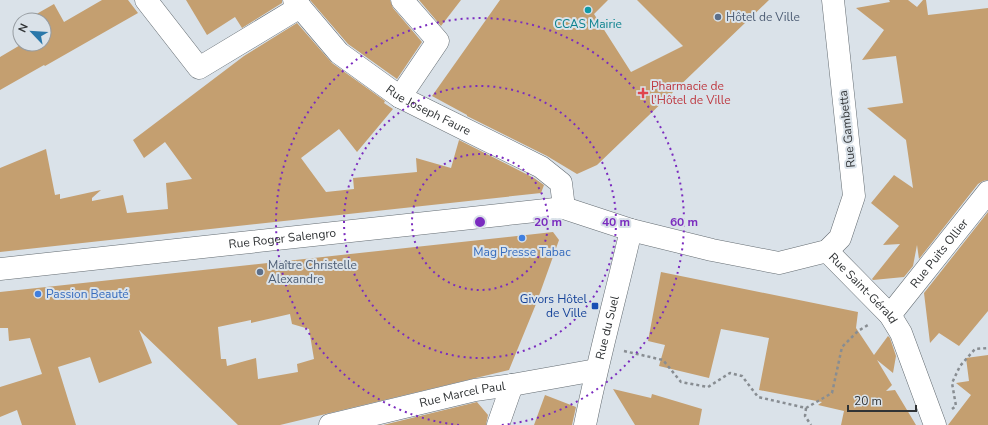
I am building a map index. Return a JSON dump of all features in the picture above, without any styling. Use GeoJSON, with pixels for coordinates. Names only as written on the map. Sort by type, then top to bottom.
{"type":"FeatureCollection","features":[{"type":"Feature","properties":{"kind":"street"},"geometry":{"type":"LineString","coordinates":[[146,0],[199,68],[297,3]]}},
{"type":"Feature","properties":{"kind":"street"},"geometry":{"type":"LineString","coordinates":[[400,97],[438,41],[402,0]]}},
{"type":"Feature","properties":{"kind":"street","name":"Rue Gambetta"},"geometry":{"type":"LineString","coordinates":[[827,251],[840,238],[854,196],[833,0]]}},
{"type":"Feature","properties":{"kind":"street","name":"Rue Joseph Faure"},"geometry":{"type":"LineString","coordinates":[[297,3],[339,53],[400,97],[541,168],[561,184],[564,208]]}},
{"type":"Feature","properties":{"kind":"street","name":"Rue Puits Ollier"},"geometry":{"type":"LineString","coordinates":[[888,314],[988,192]]}},
{"type":"Feature","properties":{"kind":"street","name":"Rue Saint-Gérald"},"geometry":{"type":"LineString","coordinates":[[564,208],[631,230],[712,250],[779,263],[827,251],[888,314],[901,333],[934,423]]}},
{"type":"Feature","properties":{"kind":"street","name":"Rue Roger Salengro"},"geometry":{"type":"LineString","coordinates":[[0,269],[564,208]]}},
{"type":"Feature","properties":{"kind":"street","name":"Rue du Suel"},"geometry":{"type":"LineString","coordinates":[[585,425],[596,370],[604,346],[631,230]]}},
{"type":"Feature","properties":{"kind":"street","name":"Rue Marcel Paul"},"geometry":{"type":"LineString","coordinates":[[330,425],[475,390],[596,370]]}},
{"type":"Feature","properties":{"kind":"street"},"geometry":{"type":"LineString","coordinates":[[498,425],[512,385]]}},
{"type":"Feature","properties":{"kind":"path"},"geometry":{"type":"LineString","coordinates":[[604,346],[663,360],[681,382],[708,387],[730,373],[742,376],[758,397],[806,408],[832,393],[842,347],[858,331],[888,314]]}},
{"type":"Feature","properties":{"kind":"path"},"geometry":{"type":"LineString","coordinates":[[934,423],[956,406],[952,384],[960,366],[975,349],[988,348]]}},
{"type":"Feature","properties":{"kind":"path"},"geometry":{"type":"LineString","coordinates":[[806,408],[805,416],[812,425]]}},
{"type":"Feature","properties":{"kind":"building"},"geometry":{"type":"Polygon","coordinates":[[[102,0],[128,0],[138,13],[0,90],[0,57],[12,50],[12,52],[52,52],[52,12],[40,12],[54,4],[64,22],[102,0]]]}},
{"type":"Feature","properties":{"kind":"building"},"geometry":{"type":"Polygon","coordinates":[[[186,0],[282,0],[282,3],[242,28],[235,17],[207,35],[186,0]]]}},
{"type":"Feature","properties":{"kind":"building"},"geometry":{"type":"Polygon","coordinates":[[[310,0],[390,0],[393,8],[422,42],[397,79],[348,44],[310,0]]]}},
{"type":"Feature","properties":{"kind":"building"},"geometry":{"type":"Polygon","coordinates":[[[419,0],[461,0],[441,26],[419,0]]]}},
{"type":"Feature","properties":{"kind":"building"},"geometry":{"type":"Polygon","coordinates":[[[500,0],[608,0],[594,14],[631,72],[683,46],[637,0],[769,0],[597,165],[577,174],[547,156],[467,116],[432,96],[500,0]]]}},
{"type":"Feature","properties":{"kind":"building"},"geometry":{"type":"Polygon","coordinates":[[[889,0],[908,0],[917,7],[923,0],[926,0],[928,15],[988,8],[988,180],[978,184],[919,259],[917,245],[913,266],[904,277],[873,280],[872,279],[900,244],[883,245],[899,226],[871,203],[894,175],[913,188],[906,140],[867,108],[903,103],[896,56],[862,60],[884,30],[856,8],[890,2],[889,0]]]}},
{"type":"Feature","properties":{"kind":"building"},"geometry":{"type":"Polygon","coordinates":[[[297,23],[332,63],[385,101],[384,103],[393,109],[357,152],[339,129],[301,158],[326,192],[354,189],[353,178],[417,172],[416,158],[451,168],[459,140],[534,178],[544,185],[541,193],[0,252],[0,168],[46,149],[55,195],[60,194],[60,199],[101,190],[92,198],[92,201],[123,195],[127,213],[168,209],[166,183],[192,179],[165,142],[144,158],[133,140],[244,56],[297,23]]]}},
{"type":"Feature","properties":{"kind":"building"},"geometry":{"type":"Polygon","coordinates":[[[988,212],[988,311],[959,346],[939,333],[930,343],[924,293],[988,212]]]}},
{"type":"Feature","properties":{"kind":"building"},"geometry":{"type":"Polygon","coordinates":[[[553,232],[559,240],[536,304],[509,370],[280,425],[238,425],[139,330],[152,363],[99,383],[90,357],[58,367],[76,425],[22,425],[17,410],[0,417],[0,387],[42,374],[30,338],[9,341],[8,328],[0,328],[0,292],[553,232]],[[290,314],[251,323],[251,320],[218,327],[221,359],[226,359],[227,366],[256,358],[258,379],[298,372],[297,364],[314,359],[309,329],[292,324],[290,314]]]}},
{"type":"Feature","properties":{"kind":"building"},"geometry":{"type":"Polygon","coordinates":[[[661,272],[858,312],[856,328],[874,355],[888,336],[890,338],[896,356],[893,373],[877,360],[892,385],[886,391],[895,390],[916,425],[841,425],[844,411],[818,405],[822,402],[759,390],[769,338],[721,329],[709,378],[659,366],[665,345],[648,341],[661,272]]]}},
{"type":"Feature","properties":{"kind":"building"},"geometry":{"type":"Polygon","coordinates":[[[988,355],[988,425],[948,425],[971,395],[956,383],[969,381],[966,358],[988,355]]]}},
{"type":"Feature","properties":{"kind":"building"},"geometry":{"type":"Polygon","coordinates":[[[613,389],[651,398],[652,394],[702,409],[699,425],[635,425],[613,389]]]}},
{"type":"Feature","properties":{"kind":"building"},"geometry":{"type":"Polygon","coordinates":[[[545,395],[576,407],[572,425],[534,425],[545,395]]]}},
{"type":"Feature","properties":{"kind":"building"},"geometry":{"type":"Polygon","coordinates":[[[477,402],[488,415],[486,425],[383,425],[477,402]]]}},
{"type":"Feature","properties":{"kind":"place","name":"CCAS Mairie"},"geometry":{"type":"Point","coordinates":[588,10]}},
{"type":"Feature","properties":{"kind":"place","name":"Hôtel de Ville"},"geometry":{"type":"Point","coordinates":[718,17]}},
{"type":"Feature","properties":{"kind":"place","name":"Pharmacie de l'Hôtel de Ville"},"geometry":{"type":"Point","coordinates":[643,93]}},
{"type":"Feature","properties":{"kind":"place","name":"Mag Presse Tabac"},"geometry":{"type":"Point","coordinates":[522,238]}},
{"type":"Feature","properties":{"kind":"place","name":"Maître Christelle Alexandre"},"geometry":{"type":"Point","coordinates":[260,272]}},
{"type":"Feature","properties":{"kind":"place","name":"Passion Beauté"},"geometry":{"type":"Point","coordinates":[38,294]}},
{"type":"Feature","properties":{"kind":"place","name":"Givors Hôtel de Ville"},"geometry":{"type":"Point","coordinates":[595,306]}}]}
